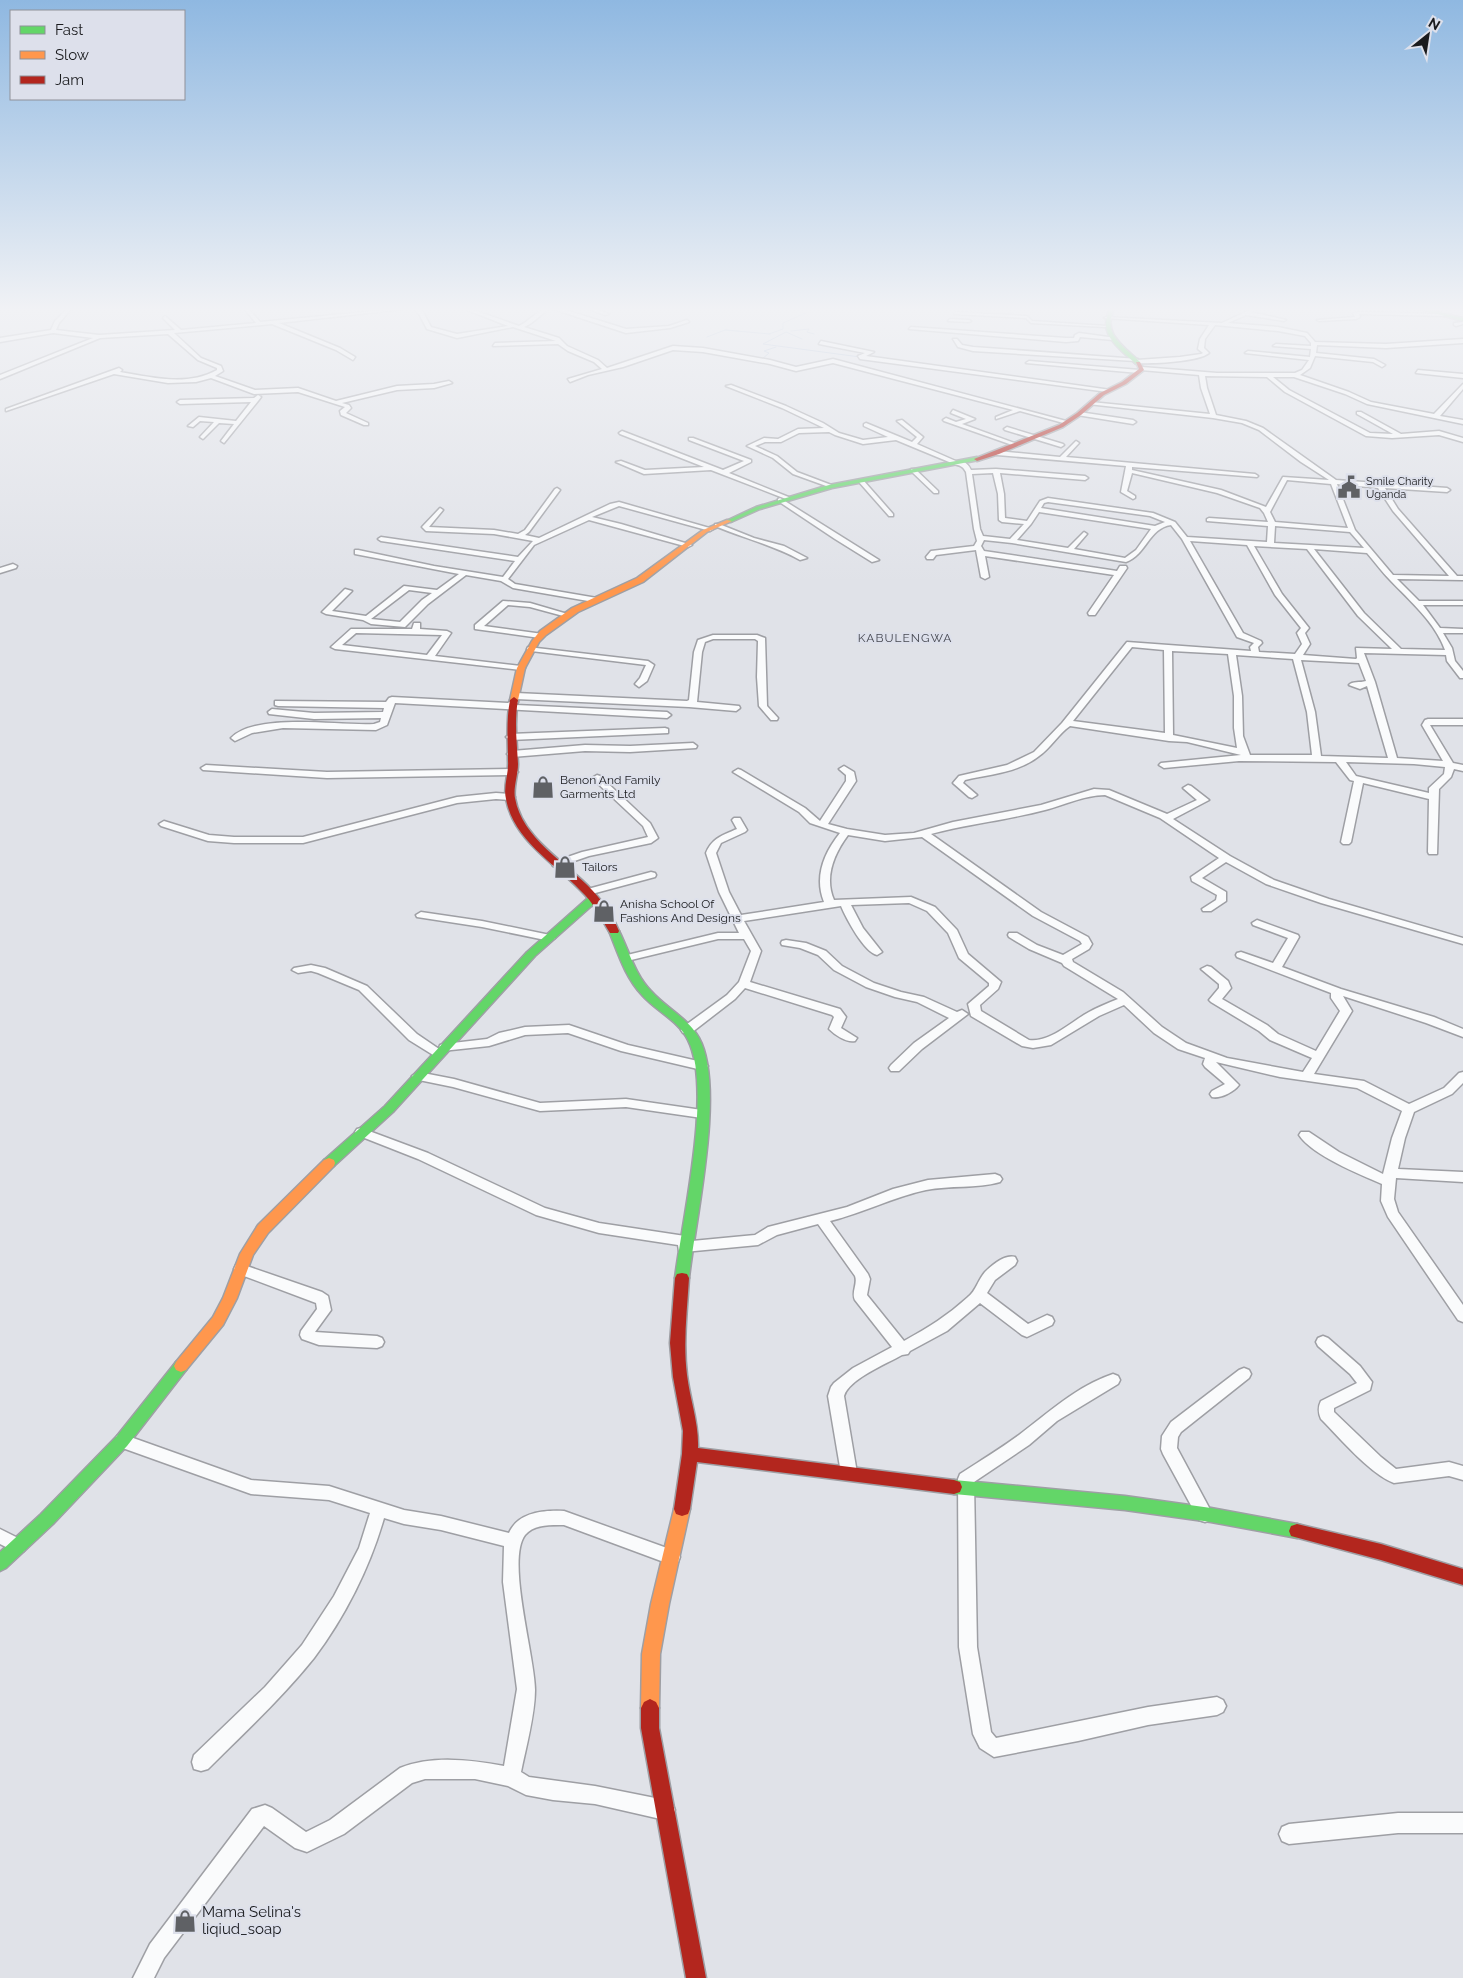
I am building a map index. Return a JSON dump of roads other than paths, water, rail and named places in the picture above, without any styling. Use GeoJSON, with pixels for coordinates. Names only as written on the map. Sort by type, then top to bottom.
{"type":"FeatureCollection","features":[{"type":"Feature","properties":{"kind":"street"},"geometry":{"type":"LineString","coordinates":[[8,410],[38,399]]}},
{"type":"Feature","properties":{"kind":"street"},"geometry":{"type":"LineString","coordinates":[[329,399],[348,407],[343,411],[343,414],[366,424]]}},
{"type":"Feature","properties":{"kind":"street"},"geometry":{"type":"LineString","coordinates":[[338,402],[349,399]]}},
{"type":"Feature","properties":{"kind":"street"},"geometry":{"type":"LineString","coordinates":[[764,399],[821,424],[828,430],[861,442],[894,438]]}},
{"type":"Feature","properties":{"kind":"street"},"geometry":{"type":"LineString","coordinates":[[978,399],[1067,422]]}},
{"type":"Feature","properties":{"kind":"street"},"geometry":{"type":"LineString","coordinates":[[696,1978],[650,1728],[651,1654],[660,1604],[684,1499],[690,1454],[691,1431],[680,1377],[677,1344],[685,1244],[700,1142],[704,1093],[702,1066],[700,1052],[694,1039],[687,1030],[644,991],[607,915],[591,896],[557,864],[516,818],[510,796],[513,772],[510,720],[521,668],[530,649],[540,636],[567,615],[594,600],[640,580],[714,527],[784,499],[831,486],[913,470],[962,466],[1054,430],[1079,414],[1097,399]]}},
{"type":"Feature","properties":{"kind":"street"},"geometry":{"type":"LineString","coordinates":[[1210,399],[1213,416]]}},
{"type":"Feature","properties":{"kind":"street"},"geometry":{"type":"LineString","coordinates":[[1301,399],[1365,434],[1375,436],[1448,432]]}},
{"type":"Feature","properties":{"kind":"street"},"geometry":{"type":"LineString","coordinates":[[1361,399],[1369,403],[1463,422]]}},
{"type":"Feature","properties":{"kind":"street"},"geometry":{"type":"LineString","coordinates":[[1436,416],[1451,399]]}},
{"type":"Feature","properties":{"kind":"street"},"geometry":{"type":"LineString","coordinates":[[180,402],[256,400]]}},
{"type":"Feature","properties":{"kind":"street"},"geometry":{"type":"LineString","coordinates":[[224,441],[256,400]]}},
{"type":"Feature","properties":{"kind":"street"},"geometry":{"type":"LineString","coordinates":[[1091,404],[1213,416],[1244,422],[1261,429],[1303,461],[1328,476],[1332,481],[1352,530],[1438,630],[1448,648],[1451,662],[1463,676]]}},
{"type":"Feature","properties":{"kind":"street"},"geometry":{"type":"LineString","coordinates":[[998,418],[1018,410]]}},
{"type":"Feature","properties":{"kind":"street"},"geometry":{"type":"LineString","coordinates":[[953,412],[972,419],[955,424]]}},
{"type":"Feature","properties":{"kind":"street"},"geometry":{"type":"LineString","coordinates":[[1359,413],[1399,435]]}},
{"type":"Feature","properties":{"kind":"street"},"geometry":{"type":"LineString","coordinates":[[1079,414],[1133,422]]}},
{"type":"Feature","properties":{"kind":"street"},"geometry":{"type":"LineString","coordinates":[[1423,414],[1420,417],[1463,440]]}},
{"type":"Feature","properties":{"kind":"street"},"geometry":{"type":"LineString","coordinates":[[191,426],[199,419],[238,423]]}},
{"type":"Feature","properties":{"kind":"street"},"geometry":{"type":"LineString","coordinates":[[946,420],[1017,445]]}},
{"type":"Feature","properties":{"kind":"street"},"geometry":{"type":"LineString","coordinates":[[203,437],[218,421]]}},
{"type":"Feature","properties":{"kind":"street"},"geometry":{"type":"LineString","coordinates":[[900,421],[920,437],[913,444]]}},
{"type":"Feature","properties":{"kind":"street"},"geometry":{"type":"LineString","coordinates":[[866,425],[962,466],[996,472],[1085,478]]}},
{"type":"Feature","properties":{"kind":"street"},"geometry":{"type":"LineString","coordinates":[[1007,429],[1032,438],[1061,445]]}},
{"type":"Feature","properties":{"kind":"street"},"geometry":{"type":"LineString","coordinates":[[828,430],[798,431],[779,441],[764,440],[750,447],[775,457],[795,472],[831,486]]}},
{"type":"Feature","properties":{"kind":"street"},"geometry":{"type":"LineString","coordinates":[[622,433],[784,499],[836,538],[875,560]]}},
{"type":"Feature","properties":{"kind":"street"},"geometry":{"type":"LineString","coordinates":[[690,439],[749,461],[723,473]]}},
{"type":"Feature","properties":{"kind":"street"},"geometry":{"type":"LineString","coordinates":[[1061,458],[1076,443]]}},
{"type":"Feature","properties":{"kind":"street"},"geometry":{"type":"LineString","coordinates":[[997,453],[1061,458],[1129,468],[1255,476]]}},
{"type":"Feature","properties":{"kind":"street"},"geometry":{"type":"LineString","coordinates":[[618,462],[644,472],[712,469]]}},
{"type":"Feature","properties":{"kind":"street"},"geometry":{"type":"LineString","coordinates":[[962,466],[977,530],[982,538],[979,550],[985,577]]}},
{"type":"Feature","properties":{"kind":"street"},"geometry":{"type":"LineString","coordinates":[[1129,468],[1124,492],[1133,498]]}},
{"type":"Feature","properties":{"kind":"street"},"geometry":{"type":"LineString","coordinates":[[1129,468],[1219,491],[1262,507],[1267,512],[1272,524],[1270,544]]}},
{"type":"Feature","properties":{"kind":"street"},"geometry":{"type":"LineString","coordinates":[[913,470],[936,492]]}},
{"type":"Feature","properties":{"kind":"street"},"geometry":{"type":"LineString","coordinates":[[996,472],[1001,494],[1002,520],[1029,523]]}},
{"type":"Feature","properties":{"kind":"street"},"geometry":{"type":"LineString","coordinates":[[1267,512],[1284,479],[1447,490]]}},
{"type":"Feature","properties":{"kind":"street"},"geometry":{"type":"LineString","coordinates":[[861,481],[891,515]]}},
{"type":"Feature","properties":{"kind":"street"},"geometry":{"type":"LineString","coordinates":[[1380,486],[1395,510],[1459,578]]}},
{"type":"Feature","properties":{"kind":"street"},"geometry":{"type":"LineString","coordinates":[[520,536],[527,531],[557,490]]}},
{"type":"Feature","properties":{"kind":"street"},"geometry":{"type":"LineString","coordinates":[[1012,541],[1029,523],[1039,510],[1042,502],[1050,500],[1147,513],[1173,523],[1185,539],[1240,635],[1257,641],[1258,643],[1254,647],[1256,655]]}},
{"type":"Feature","properties":{"kind":"street"},"geometry":{"type":"LineString","coordinates":[[504,579],[521,560],[528,548],[539,540],[588,518],[609,506],[619,504],[714,527],[782,547],[804,558]]}},
{"type":"Feature","properties":{"kind":"street"},"geometry":{"type":"LineString","coordinates":[[440,510],[425,527],[426,529],[494,532],[539,540]]}},
{"type":"Feature","properties":{"kind":"street"},"geometry":{"type":"LineString","coordinates":[[1039,510],[1155,528]]}},
{"type":"Feature","properties":{"kind":"street"},"geometry":{"type":"LineString","coordinates":[[588,518],[619,525],[661,540],[688,544]]}},
{"type":"Feature","properties":{"kind":"street"},"geometry":{"type":"LineString","coordinates":[[1209,520],[1352,530]]}},
{"type":"Feature","properties":{"kind":"street"},"geometry":{"type":"LineString","coordinates":[[1092,613],[1130,559],[1155,528],[1162,524],[1173,523]]}},
{"type":"Feature","properties":{"kind":"street"},"geometry":{"type":"LineString","coordinates":[[1069,551],[1084,534]]}},
{"type":"Feature","properties":{"kind":"street"},"geometry":{"type":"LineString","coordinates":[[982,538],[1012,541],[1123,560],[1130,559]]}},
{"type":"Feature","properties":{"kind":"street"},"geometry":{"type":"LineString","coordinates":[[381,539],[521,560]]}},
{"type":"Feature","properties":{"kind":"street"},"geometry":{"type":"LineString","coordinates":[[1185,539],[1371,551]]}},
{"type":"Feature","properties":{"kind":"street"},"geometry":{"type":"LineString","coordinates":[[1249,543],[1279,595],[1305,628],[1301,633],[1306,644],[1297,658],[1311,712],[1317,758]]}},
{"type":"Feature","properties":{"kind":"street"},"geometry":{"type":"LineString","coordinates":[[1309,547],[1344,596],[1398,650]]}},
{"type":"Feature","properties":{"kind":"street"},"geometry":{"type":"LineString","coordinates":[[930,557],[934,553],[979,550],[1119,574]]}},
{"type":"Feature","properties":{"kind":"street"},"geometry":{"type":"LineString","coordinates":[[358,552],[504,579],[505,582],[513,586],[594,600]]}},
{"type":"Feature","properties":{"kind":"street"},"geometry":{"type":"LineString","coordinates":[[0,570],[13,566]]}},
{"type":"Feature","properties":{"kind":"street"},"geometry":{"type":"LineString","coordinates":[[402,624],[424,602],[466,572]]}},
{"type":"Feature","properties":{"kind":"street"},"geometry":{"type":"LineString","coordinates":[[1391,577],[1459,578]]}},
{"type":"Feature","properties":{"kind":"street"},"geometry":{"type":"LineString","coordinates":[[366,618],[407,588],[438,592]]}},
{"type":"Feature","properties":{"kind":"street"},"geometry":{"type":"LineString","coordinates":[[348,591],[326,612],[366,618],[366,620],[371,622],[418,626],[416,631]]}},
{"type":"Feature","properties":{"kind":"street"},"geometry":{"type":"LineString","coordinates":[[540,636],[478,627],[506,603],[530,605],[567,615]]}},
{"type":"Feature","properties":{"kind":"street"},"geometry":{"type":"LineString","coordinates":[[1416,603],[1463,603]]}},
{"type":"Feature","properties":{"kind":"street"},"geometry":{"type":"LineString","coordinates":[[1438,630],[1463,630]]}},
{"type":"Feature","properties":{"kind":"street"},"geometry":{"type":"LineString","coordinates":[[430,657],[447,633],[354,631],[336,647],[521,668]]}},
{"type":"Feature","properties":{"kind":"street"},"geometry":{"type":"LineString","coordinates":[[689,704],[693,701],[698,652],[702,640],[713,636],[757,637],[762,640],[761,676],[763,706],[774,718]]}},
{"type":"Feature","properties":{"kind":"street"},"geometry":{"type":"LineString","coordinates":[[972,795],[958,783],[962,778],[1027,761],[1066,724],[1130,644],[1297,658],[1362,660]]}},
{"type":"Feature","properties":{"kind":"street"},"geometry":{"type":"LineString","coordinates":[[1168,738],[1168,650],[1172,648]]}},
{"type":"Feature","properties":{"kind":"street"},"geometry":{"type":"LineString","coordinates":[[530,649],[648,663],[650,665],[644,679],[639,684]]}},
{"type":"Feature","properties":{"kind":"street"},"geometry":{"type":"LineString","coordinates":[[1393,761],[1359,650],[1448,653]]}},
{"type":"Feature","properties":{"kind":"street"},"geometry":{"type":"LineString","coordinates":[[1232,653],[1245,755]]}},
{"type":"Feature","properties":{"kind":"street"},"geometry":{"type":"LineString","coordinates":[[1353,685],[1360,686],[1370,682]]}},
{"type":"Feature","properties":{"kind":"street"},"geometry":{"type":"LineString","coordinates":[[235,738],[248,730],[265,726],[376,727],[384,723],[390,701],[395,699],[423,703],[510,706],[514,702],[689,704],[736,708]]}},
{"type":"Feature","properties":{"kind":"street"},"geometry":{"type":"LineString","coordinates":[[278,702],[389,705]]}},
{"type":"Feature","properties":{"kind":"street"},"geometry":{"type":"LineString","coordinates":[[514,702],[667,715]]}},
{"type":"Feature","properties":{"kind":"street"},"geometry":{"type":"LineString","coordinates":[[272,712],[314,716],[386,715]]}},
{"type":"Feature","properties":{"kind":"street"},"geometry":{"type":"LineString","coordinates":[[1433,852],[1434,788],[1448,775],[1450,765],[1426,724],[1432,722],[1463,722]]}},
{"type":"Feature","properties":{"kind":"street"},"geometry":{"type":"LineString","coordinates":[[1066,724],[1074,723],[1168,738],[1187,739],[1245,755]]}},
{"type":"Feature","properties":{"kind":"street"},"geometry":{"type":"LineString","coordinates":[[510,737],[665,731]]}},
{"type":"Feature","properties":{"kind":"street"},"geometry":{"type":"LineString","coordinates":[[512,754],[585,748],[630,749],[692,746]]}},
{"type":"Feature","properties":{"kind":"street"},"geometry":{"type":"LineString","coordinates":[[1164,765],[1245,755],[1393,761],[1450,765],[1463,768]]}},
{"type":"Feature","properties":{"kind":"street"},"geometry":{"type":"LineString","coordinates":[[1339,759],[1352,777],[1434,797]]}},
{"type":"Feature","properties":{"kind":"street"},"geometry":{"type":"LineString","coordinates":[[206,768],[327,775],[513,772]]}},
{"type":"Feature","properties":{"kind":"street"},"geometry":{"type":"LineString","coordinates":[[822,825],[851,781],[851,774],[844,769]]}},
{"type":"Feature","properties":{"kind":"street"},"geometry":{"type":"LineString","coordinates":[[738,772],[802,810],[814,821],[822,825],[846,832],[885,838],[902,838],[924,834],[953,826],[1043,808],[1100,792],[1112,794],[1167,818],[1226,858],[1270,882],[1463,941]]}},
{"type":"Feature","properties":{"kind":"street"},"geometry":{"type":"LineString","coordinates":[[557,864],[586,854],[648,841],[653,838],[648,825],[598,778]]}},
{"type":"Feature","properties":{"kind":"street"},"geometry":{"type":"LineString","coordinates":[[1346,842],[1360,780]]}},
{"type":"Feature","properties":{"kind":"street"},"geometry":{"type":"LineString","coordinates":[[1167,818],[1204,800],[1188,788]]}},
{"type":"Feature","properties":{"kind":"street"},"geometry":{"type":"LineString","coordinates":[[164,824],[208,838],[303,840],[457,800],[510,796]]}},
{"type":"Feature","properties":{"kind":"street"},"geometry":{"type":"LineString","coordinates":[[687,1030],[731,996],[743,984],[751,968],[756,951],[724,892],[711,853],[718,841],[742,830],[737,820]]}},
{"type":"Feature","properties":{"kind":"street"},"geometry":{"type":"LineString","coordinates":[[830,904],[824,894],[829,856],[834,846],[846,832]]}},
{"type":"Feature","properties":{"kind":"street"},"geometry":{"type":"LineString","coordinates":[[924,834],[1038,914],[1084,939],[1087,944],[1086,947],[1066,960]]}},
{"type":"Feature","properties":{"kind":"street"},"geometry":{"type":"LineString","coordinates":[[1207,909],[1220,901],[1222,894],[1196,877],[1226,858]]}},
{"type":"Feature","properties":{"kind":"street"},"geometry":{"type":"LineString","coordinates":[[0,1563],[47,1519],[122,1441],[144,1410],[218,1321],[230,1298],[247,1254],[263,1229],[361,1132],[388,1108],[531,954],[550,938],[591,896],[651,875]]}},
{"type":"Feature","properties":{"kind":"street"},"geometry":{"type":"LineString","coordinates":[[737,919],[845,902],[911,900],[931,909],[953,932],[963,956],[995,982],[994,987],[974,1004],[973,1010]]}},
{"type":"Feature","properties":{"kind":"street"},"geometry":{"type":"LineString","coordinates":[[845,902],[848,911],[865,938],[877,952]]}},
{"type":"Feature","properties":{"kind":"street"},"geometry":{"type":"LineString","coordinates":[[421,915],[482,924],[550,938]]}},
{"type":"Feature","properties":{"kind":"street"},"geometry":{"type":"LineString","coordinates":[[1257,924],[1294,937],[1276,968]]}},
{"type":"Feature","properties":{"kind":"street"},"geometry":{"type":"LineString","coordinates":[[1013,935],[1033,947],[1066,960],[1071,967],[1126,1000],[1158,1030],[1182,1046],[1211,1058],[1280,1073],[1360,1084],[1409,1109]]}},
{"type":"Feature","properties":{"kind":"street"},"geometry":{"type":"LineString","coordinates":[[627,958],[718,936],[747,936]]}},
{"type":"Feature","properties":{"kind":"street"},"geometry":{"type":"LineString","coordinates":[[786,943],[802,945],[822,953],[838,968],[870,985],[899,995],[920,999],[957,1017]]}},
{"type":"Feature","properties":{"kind":"street"},"geometry":{"type":"LineString","coordinates":[[1241,955],[1337,991],[1430,1020],[1463,1033]]}},
{"type":"Feature","properties":{"kind":"street"},"geometry":{"type":"LineString","coordinates":[[298,970],[311,968],[321,970],[363,988],[413,1037],[441,1051],[489,1042],[503,1036],[526,1031],[569,1029],[625,1048],[702,1066]]}},
{"type":"Feature","properties":{"kind":"street"},"geometry":{"type":"LineString","coordinates":[[1207,969],[1224,983],[1225,988],[1215,1000],[1263,1028],[1274,1037],[1320,1057]]}},
{"type":"Feature","properties":{"kind":"street"},"geometry":{"type":"LineString","coordinates":[[743,984],[836,1012],[840,1017],[835,1029],[851,1038]]}},
{"type":"Feature","properties":{"kind":"street"},"geometry":{"type":"LineString","coordinates":[[1307,1076],[1346,1011],[1336,998],[1337,991]]}},
{"type":"Feature","properties":{"kind":"street"},"geometry":{"type":"LineString","coordinates":[[973,1010],[986,1021],[1026,1042],[1040,1044],[1095,1013],[1126,1000]]}},
{"type":"Feature","properties":{"kind":"street"},"geometry":{"type":"LineString","coordinates":[[895,1068],[918,1046],[957,1017],[973,1010]]}},
{"type":"Feature","properties":{"kind":"street"},"geometry":{"type":"LineString","coordinates":[[1211,1058],[1209,1064],[1233,1085],[1216,1094]]}},
{"type":"Feature","properties":{"kind":"street"},"geometry":{"type":"LineString","coordinates":[[418,1076],[454,1083],[540,1106],[626,1103],[702,1114]]}},
{"type":"Feature","properties":{"kind":"street"},"geometry":{"type":"LineString","coordinates":[[1461,1081],[1448,1091],[1409,1109],[1390,1177],[1388,1205],[1463,1316]]}},
{"type":"Feature","properties":{"kind":"street"},"geometry":{"type":"LineString","coordinates":[[361,1132],[423,1156],[541,1212],[600,1228],[685,1244],[758,1240],[772,1231],[822,1220],[898,1192],[928,1185],[994,1179]]}},
{"type":"Feature","properties":{"kind":"street"},"geometry":{"type":"LineString","coordinates":[[1305,1135],[1318,1147],[1335,1156],[1390,1177],[1463,1177]]}},
{"type":"Feature","properties":{"kind":"street"},"geometry":{"type":"LineString","coordinates":[[822,1220],[861,1274],[863,1279],[860,1296],[903,1350]]}},
{"type":"Feature","properties":{"kind":"street"},"geometry":{"type":"LineString","coordinates":[[849,1473],[837,1390],[858,1372],[942,1328],[962,1312],[978,1294],[990,1276],[1010,1261]]}},
{"type":"Feature","properties":{"kind":"street"},"geometry":{"type":"LineString","coordinates":[[241,1269],[317,1296],[323,1300],[324,1310],[308,1331],[311,1337],[377,1342]]}},
{"type":"Feature","properties":{"kind":"street"},"geometry":{"type":"LineString","coordinates":[[978,1294],[1027,1331],[1047,1321]]}},
{"type":"Feature","properties":{"kind":"street"},"geometry":{"type":"LineString","coordinates":[[1323,1342],[1355,1370],[1365,1382],[1365,1386],[1360,1389],[1326,1405],[1326,1414],[1375,1462],[1394,1476],[1449,1468],[1463,1474]]}},
{"type":"Feature","properties":{"kind":"street"},"geometry":{"type":"LineString","coordinates":[[1205,1515],[1169,1449],[1170,1436],[1176,1426],[1244,1374]]}},
{"type":"Feature","properties":{"kind":"street"},"geometry":{"type":"LineString","coordinates":[[1113,1380],[1072,1402],[1024,1440],[967,1476],[964,1488],[968,1647],[982,1734],[990,1746],[994,1748],[1148,1716],[1217,1706]]}},
{"type":"Feature","properties":{"kind":"street"},"geometry":{"type":"LineString","coordinates":[[122,1441],[252,1487],[329,1493],[404,1518],[441,1523],[514,1541]]}},
{"type":"Feature","properties":{"kind":"street"},"geometry":{"type":"LineString","coordinates":[[690,1454],[737,1458],[964,1488],[1124,1503],[1250,1521],[1390,1554],[1463,1577]]}},
{"type":"Feature","properties":{"kind":"street"},"geometry":{"type":"LineString","coordinates":[[201,1762],[271,1692],[308,1651],[340,1602],[368,1549],[378,1509]]}},
{"type":"Feature","properties":{"kind":"street"},"geometry":{"type":"LineString","coordinates":[[511,1777],[526,1687],[512,1586],[511,1557],[518,1532],[530,1522],[550,1518],[564,1518],[672,1557]]}},
{"type":"Feature","properties":{"kind":"street"},"geometry":{"type":"LineString","coordinates":[[0,1536],[18,1546]]}},
{"type":"Feature","properties":{"kind":"street"},"geometry":{"type":"LineString","coordinates":[[143,1978],[157,1951],[259,1816],[265,1815],[302,1841],[314,1841],[345,1822],[366,1807],[382,1792],[407,1775],[425,1770],[449,1769],[475,1770],[511,1777],[526,1786],[594,1795],[665,1810]]}},
{"type":"Feature","properties":{"kind":"street"},"geometry":{"type":"LineString","coordinates":[[1289,1834],[1398,1823],[1463,1823]]}},
{"type":"Feature","properties":{"kind":"place","name":"Smile Charity Uganda"},"geometry":{"type":"Point","coordinates":[1349,487]}},
{"type":"Feature","properties":{"kind":"place","name":"Benon And Family Garments Ltd"},"geometry":{"type":"Point","coordinates":[543,787]}},
{"type":"Feature","properties":{"kind":"place","name":"Tailors"},"geometry":{"type":"Point","coordinates":[565,867]}},
{"type":"Feature","properties":{"kind":"place","name":"Anisha School Of Fashions And Designs"},"geometry":{"type":"Point","coordinates":[604,911]}},
{"type":"Feature","properties":{"kind":"place","name":"Mama Selina's liqiud_soap"},"geometry":{"type":"Point","coordinates":[185,1921]}},
{"type":"Feature","properties":{"kind":"district","name":"KABULENGWA"},"geometry":{"type":"Point","coordinates":[905,638]}}]}
